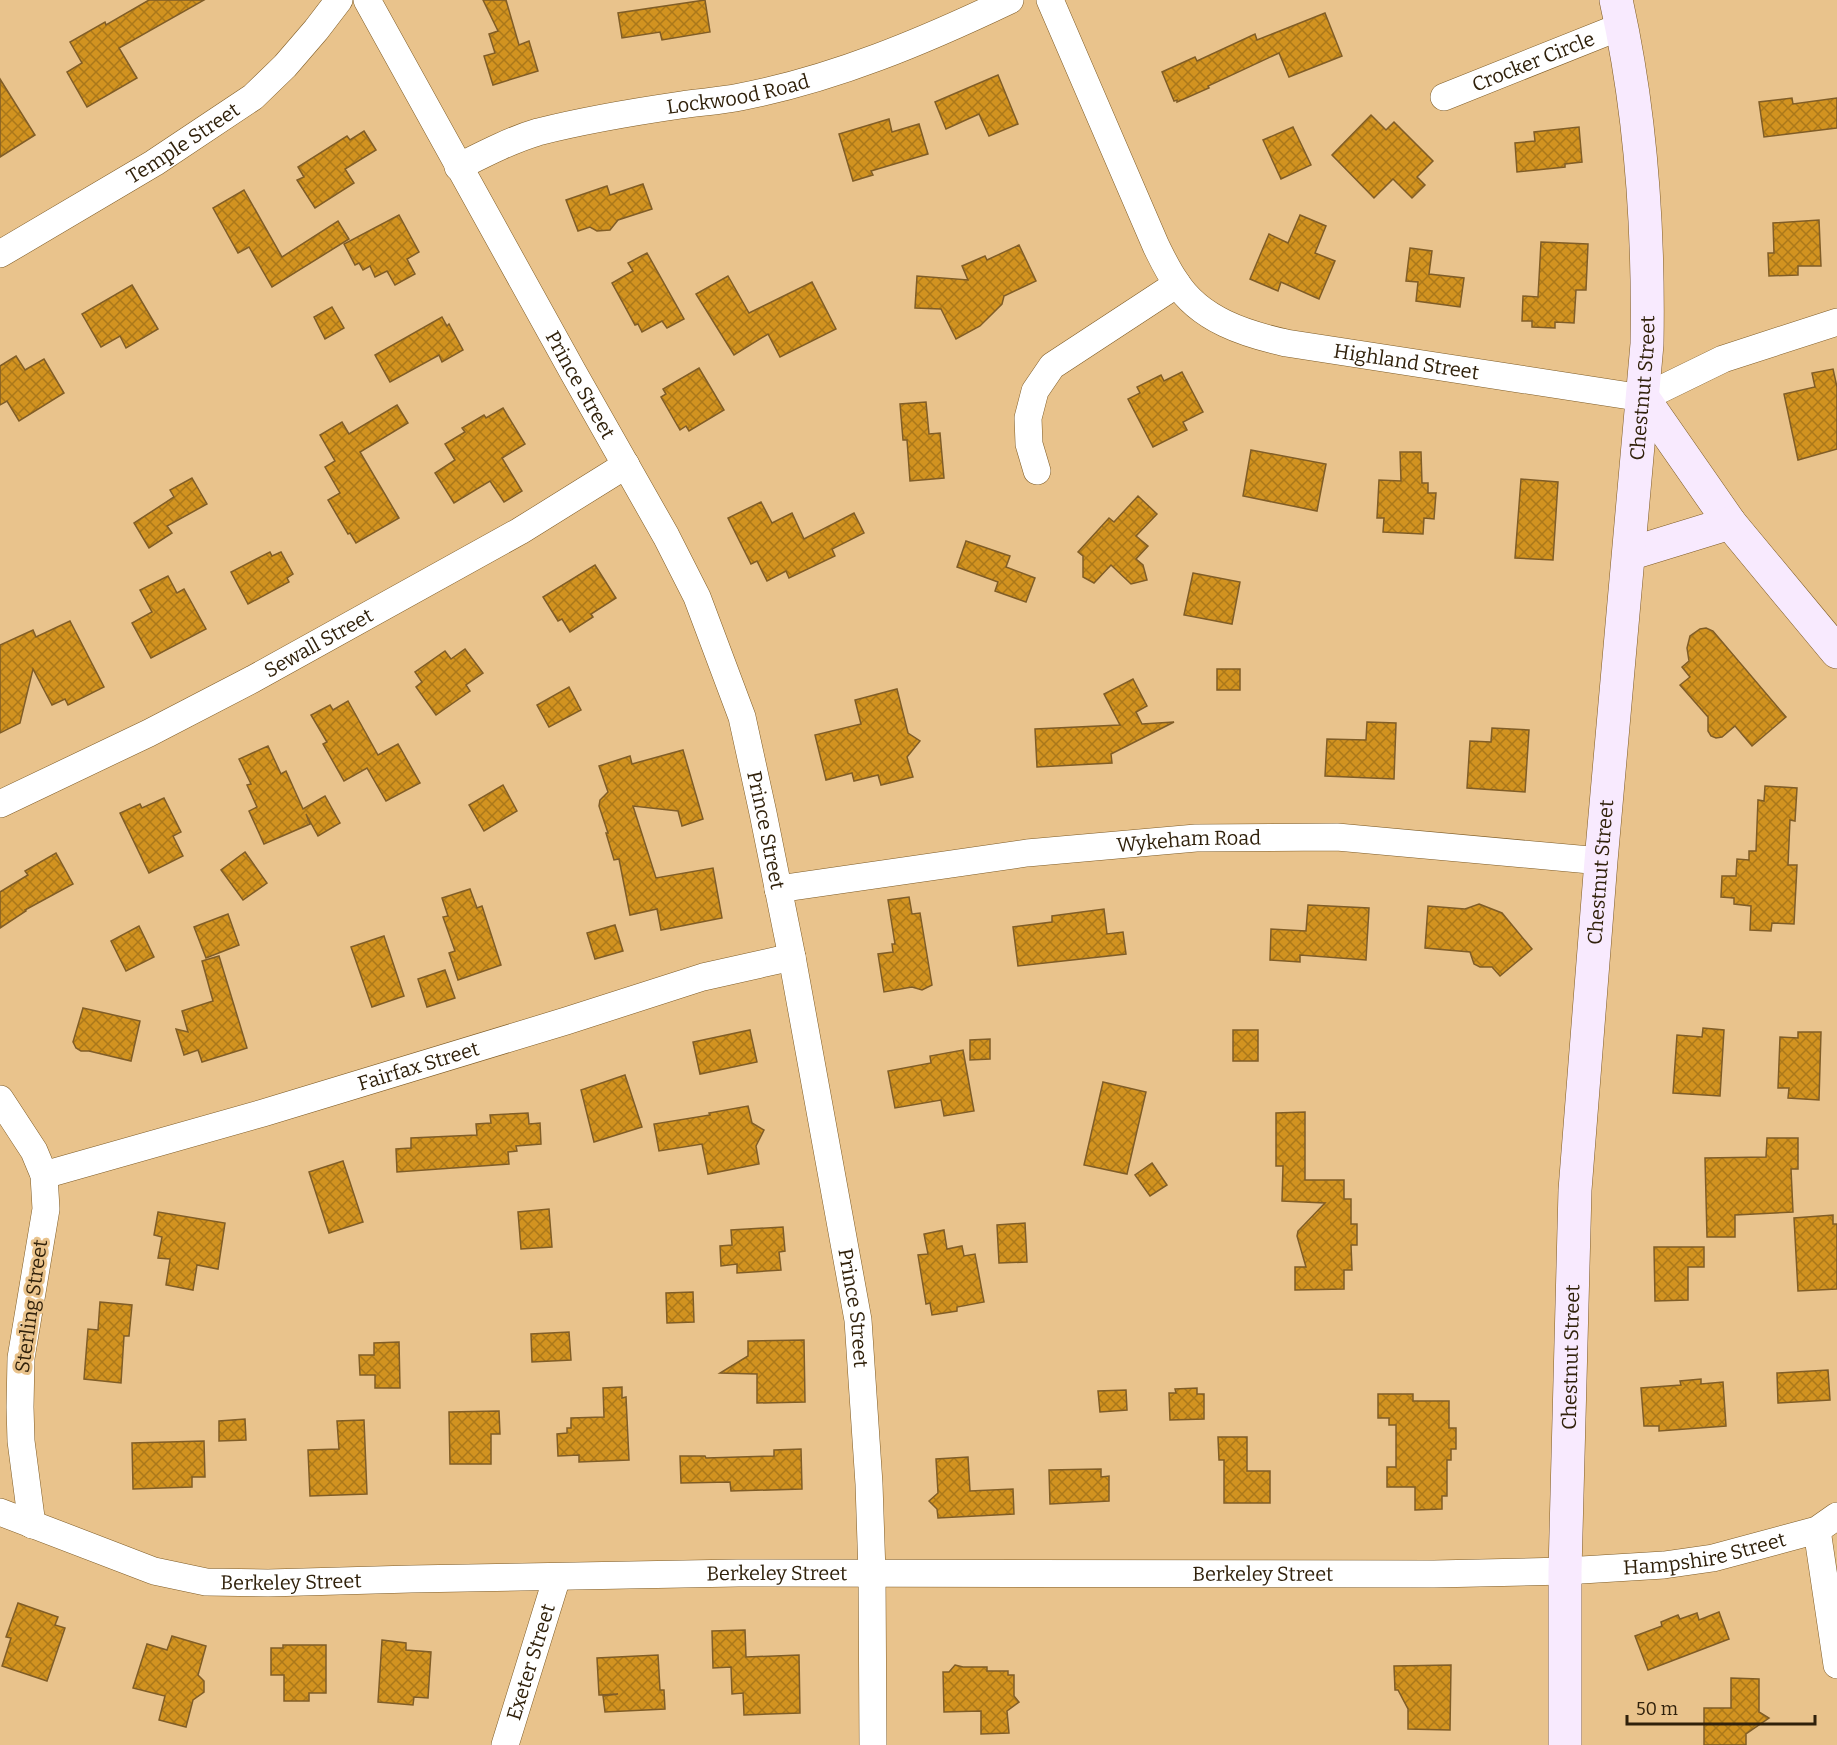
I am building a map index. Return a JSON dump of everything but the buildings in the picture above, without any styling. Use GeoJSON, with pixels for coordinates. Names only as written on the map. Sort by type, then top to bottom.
{"type":"FeatureCollection","features":[{"type":"Feature","properties":{"kind":"main road","name":"Chestnut Street"},"geometry":{"type":"LineString","coordinates":[[1565,1745],[1565,1571],[1575,1190],[1601,861],[1643,398],[1648,314],[1646,246],[1634,105],[1619,13]]}},
{"type":"Feature","properties":{"kind":"main road"},"geometry":{"type":"LineString","coordinates":[[1643,398],[1730,523],[1837,652]]}},
{"type":"Feature","properties":{"kind":"main road"},"geometry":{"type":"LineString","coordinates":[[1629,554],[1730,523]]}},
{"type":"Feature","properties":{"kind":"street","name":"Temple Street"},"geometry":{"type":"LineString","coordinates":[[0,254],[154,163],[253,97],[285,66],[339,0]]}},
{"type":"Feature","properties":{"kind":"street","name":"Prince Street"},"geometry":{"type":"LineString","coordinates":[[367,0],[458,167],[666,536],[697,597],[742,717],[792,957],[858,1320],[869,1484],[873,1745]]}},
{"type":"Feature","properties":{"kind":"street","name":"Lockwood Road"},"geometry":{"type":"LineString","coordinates":[[458,167],[536,133],[610,116],[739,98],[801,83],[875,58],[1010,0]]}},
{"type":"Feature","properties":{"kind":"street","name":"Highland Street"},"geometry":{"type":"LineString","coordinates":[[1050,0],[1156,246],[1177,284],[1196,304],[1222,323],[1253,335],[1286,343],[1643,398]]}},
{"type":"Feature","properties":{"kind":"street","name":"Crocker Circle"},"geometry":{"type":"LineString","coordinates":[[1444,97],[1619,13]]}},
{"type":"Feature","properties":{"kind":"street"},"geometry":{"type":"LineString","coordinates":[[1037,471],[1029,444],[1028,418],[1035,391],[1052,366],[1177,284]]}},
{"type":"Feature","properties":{"kind":"street"},"geometry":{"type":"LineString","coordinates":[[1643,398],[1723,359],[1837,322]]}},
{"type":"Feature","properties":{"kind":"street","name":"Sewall Street"},"geometry":{"type":"LineString","coordinates":[[0,804],[149,733],[253,679],[520,531],[626,465]]}},
{"type":"Feature","properties":{"kind":"street","name":"Wykeham Road"},"geometry":{"type":"LineString","coordinates":[[778,889],[1027,854],[1196,838],[1337,837],[1601,861]]}},
{"type":"Feature","properties":{"kind":"street","name":"Fairfax Street"},"geometry":{"type":"LineString","coordinates":[[44,1175],[263,1113],[554,1025],[703,977],[792,957]]}},
{"type":"Feature","properties":{"kind":"street","name":"Sterling Street"},"geometry":{"type":"LineString","coordinates":[[0,1098],[34,1151],[44,1175],[45,1209],[21,1358],[21,1441],[32,1525]]}},
{"type":"Feature","properties":{"kind":"street","name":"Berkeley Street"},"geometry":{"type":"LineString","coordinates":[[0,1512],[154,1571],[206,1582],[268,1583],[738,1573],[1434,1574],[1565,1571]]}},
{"type":"Feature","properties":{"kind":"street"},"geometry":{"type":"LineString","coordinates":[[1827,1523],[1837,1665]]}},
{"type":"Feature","properties":{"kind":"street","name":"Hampshire Street"},"geometry":{"type":"LineString","coordinates":[[1565,1571],[1664,1565],[1713,1558],[1827,1523]]}},
{"type":"Feature","properties":{"kind":"street","name":"Exeter Street"},"geometry":{"type":"LineString","coordinates":[[505,1745],[557,1577]]}}]}
